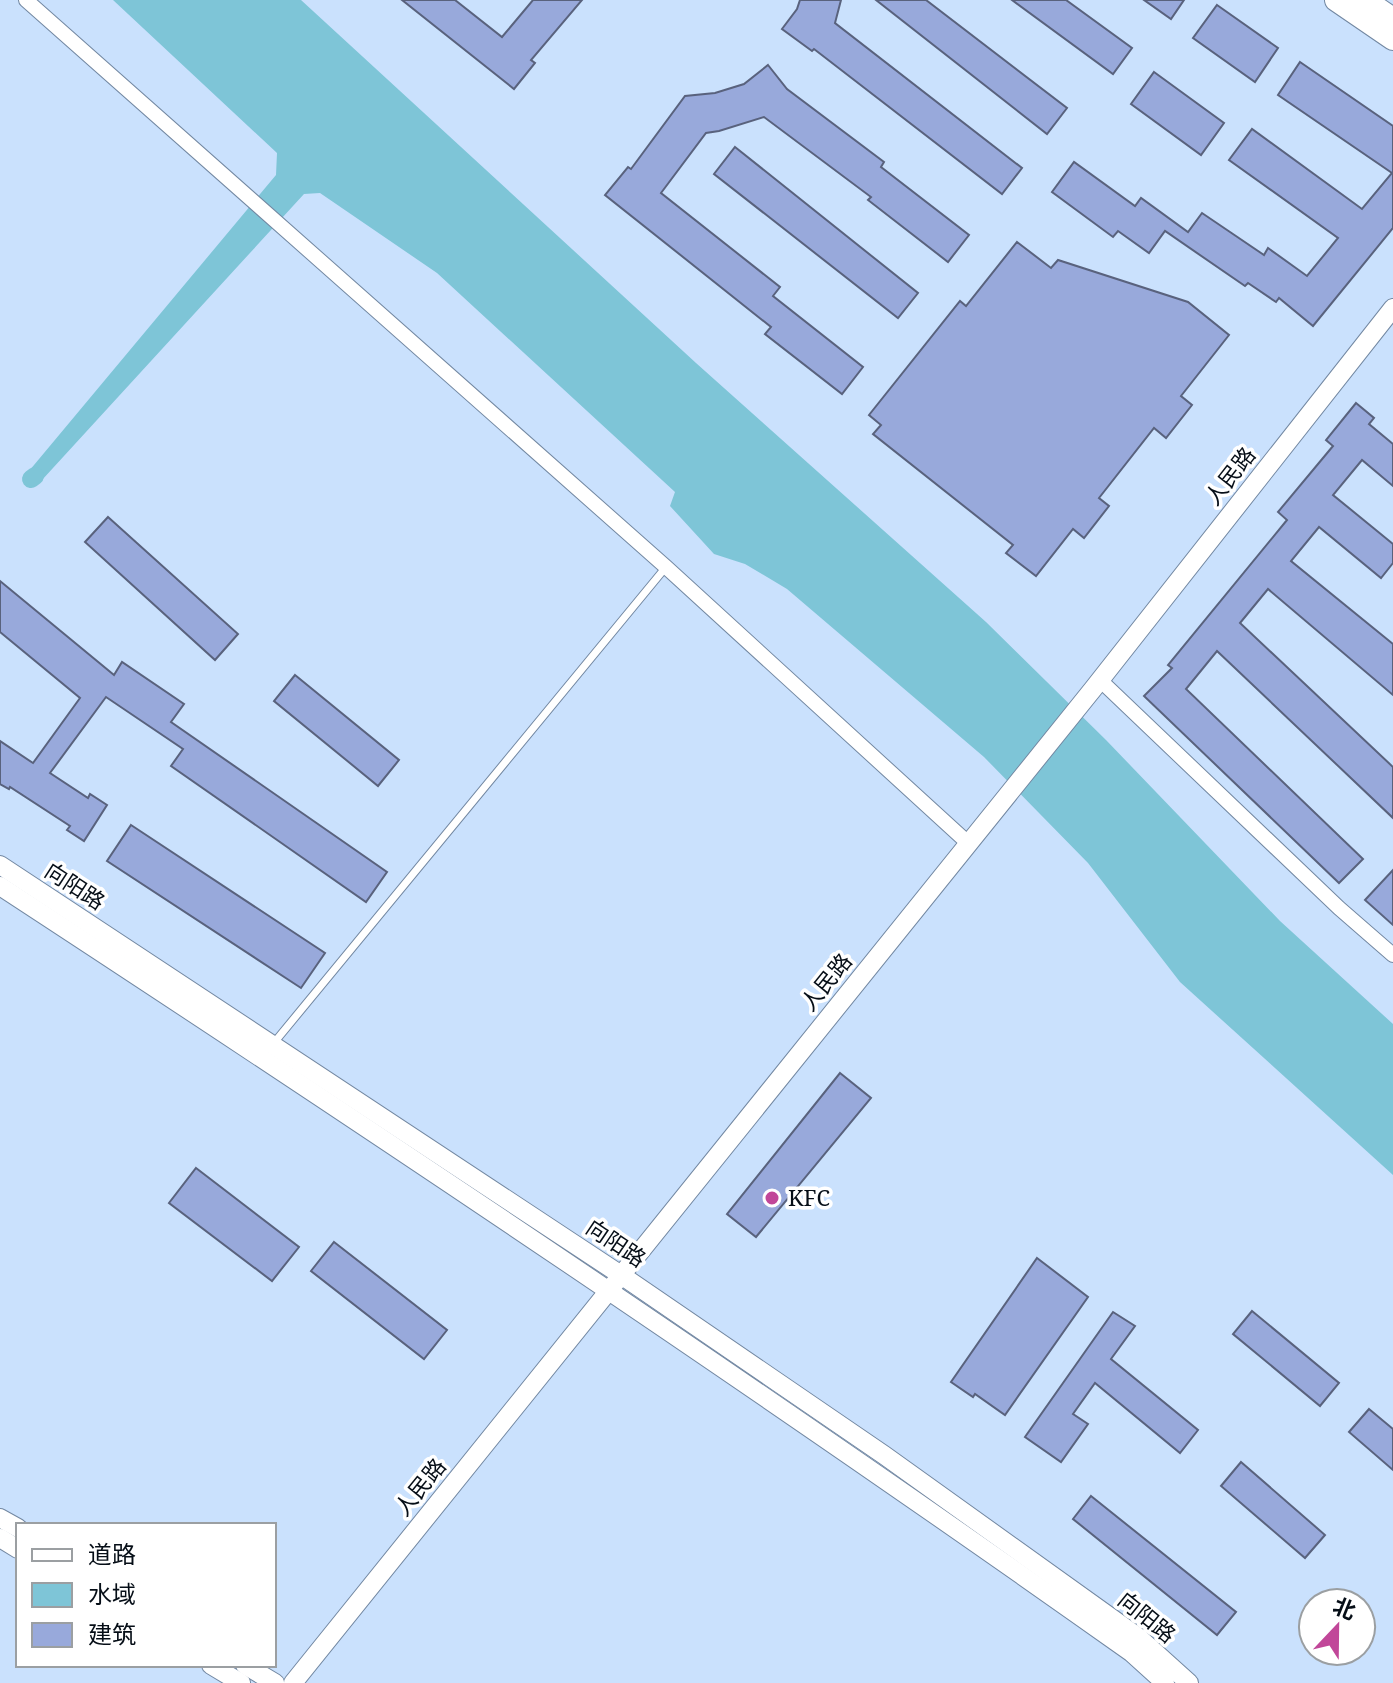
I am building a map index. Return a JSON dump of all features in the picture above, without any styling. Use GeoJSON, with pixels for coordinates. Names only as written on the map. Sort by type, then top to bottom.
{"type":"FeatureCollection","features":[{"type":"Feature","properties":{"kind":"main road"},"geometry":{"type":"LineString","coordinates":[[1336,0],[1393,39]]}},
{"type":"Feature","properties":{"kind":"main road"},"geometry":{"type":"LineString","coordinates":[[1365,0],[1393,19]]}},
{"type":"Feature","properties":{"kind":"street"},"geometry":{"type":"LineString","coordinates":[[26,0],[666,567],[968,843]]}},
{"type":"Feature","properties":{"kind":"street","name":"人民路"},"geometry":{"type":"LineString","coordinates":[[293,1683],[1100,680],[1393,308]]}},
{"type":"Feature","properties":{"kind":"street"},"geometry":{"type":"LineString","coordinates":[[1100,680],[1339,908],[1393,955]]}},
{"type":"Feature","properties":{"kind":"street","name":"向阳路"},"geometry":{"type":"LineString","coordinates":[[0,865],[272,1045],[616,1282],[1132,1653],[1165,1683]]}},
{"type":"Feature","properties":{"kind":"street","name":"向阳路"},"geometry":{"type":"LineString","coordinates":[[0,886],[343,1110],[884,1455],[1126,1628],[1189,1683]]}},
{"type":"Feature","properties":{"kind":"street"},"geometry":{"type":"LineString","coordinates":[[214,1667],[241,1683]]}},
{"type":"Feature","properties":{"kind":"street"},"geometry":{"type":"LineString","coordinates":[[248,1667],[275,1683]]}},
{"type":"Feature","properties":{"kind":"lane"},"geometry":{"type":"LineString","coordinates":[[272,1045],[666,567]]}},
{"type":"Feature","properties":{"kind":"water"},"geometry":{"type":"Polygon","coordinates":[[[113,0],[301,0],[696,363],[986,622],[1106,740],[1280,921],[1393,1024],[1393,1175],[1180,982],[1088,863],[984,757],[787,589],[745,564],[714,554],[670,506],[675,492],[437,273],[320,193],[304,194],[42,480],[29,471],[276,175],[277,153],[113,0]]]}},
{"type":"Feature","properties":{"kind":"building"},"geometry":{"type":"Polygon","coordinates":[[[402,0],[455,0],[502,37],[533,0],[582,0],[531,60],[535,63],[514,89],[402,0]]]}},
{"type":"Feature","properties":{"kind":"building"},"geometry":{"type":"Polygon","coordinates":[[[800,0],[841,0],[835,23],[1022,168],[1002,194],[814,49],[812,51],[782,29],[800,0]]]}},
{"type":"Feature","properties":{"kind":"building"},"geometry":{"type":"Polygon","coordinates":[[[876,0],[926,0],[1067,108],[1047,134],[876,0]]]}},
{"type":"Feature","properties":{"kind":"building"},"geometry":{"type":"Polygon","coordinates":[[[1012,0],[1066,0],[1132,48],[1113,74],[1012,0]]]}},
{"type":"Feature","properties":{"kind":"building"},"geometry":{"type":"Polygon","coordinates":[[[1144,0],[1184,0],[1171,19],[1144,0]]]}},
{"type":"Feature","properties":{"kind":"building"},"geometry":{"type":"Polygon","coordinates":[[[1217,5],[1278,48],[1255,82],[1193,38],[1217,5]]]}},
{"type":"Feature","properties":{"kind":"building"},"geometry":{"type":"Polygon","coordinates":[[[1300,62],[1393,126],[1393,228],[1313,326],[1279,298],[1276,302],[1248,283],[1245,286],[1165,231],[1149,253],[1118,231],[1113,237],[1052,192],[1074,162],[1135,206],[1141,198],[1188,232],[1202,213],[1264,255],[1268,248],[1307,276],[1338,238],[1229,160],[1252,129],[1362,209],[1392,173],[1278,95],[1300,62]]]}},
{"type":"Feature","properties":{"kind":"building"},"geometry":{"type":"Polygon","coordinates":[[[768,65],[787,89],[884,162],[881,167],[969,235],[948,262],[868,200],[871,197],[764,117],[706,133],[661,193],[780,287],[773,296],[863,367],[842,394],[765,334],[771,327],[605,195],[628,167],[631,169],[685,96],[715,93],[744,84],[768,65]]]}},
{"type":"Feature","properties":{"kind":"building"},"geometry":{"type":"Polygon","coordinates":[[[1154,72],[1224,123],[1201,155],[1131,104],[1154,72]]]}},
{"type":"Feature","properties":{"kind":"building"},"geometry":{"type":"Polygon","coordinates":[[[735,147],[918,293],[898,318],[714,174],[735,147]]]}},
{"type":"Feature","properties":{"kind":"building"},"geometry":{"type":"Polygon","coordinates":[[[1017,242],[1051,268],[1058,260],[1188,302],[1229,335],[1181,396],[1192,405],[1166,438],[1154,428],[1099,498],[1109,506],[1084,538],[1073,529],[1036,576],[1006,553],[1013,545],[873,434],[881,425],[869,415],[960,301],[966,306],[1017,242]]]}},
{"type":"Feature","properties":{"kind":"building"},"geometry":{"type":"Polygon","coordinates":[[[1356,403],[1374,418],[1369,424],[1393,444],[1393,486],[1362,460],[1333,495],[1393,544],[1393,563],[1381,578],[1319,527],[1291,561],[1393,644],[1393,695],[1268,589],[1240,623],[1393,767],[1393,818],[1217,651],[1186,689],[1363,859],[1339,883],[1144,696],[1172,668],[1168,665],[1287,520],[1278,512],[1333,446],[1326,440],[1356,403]]]}},
{"type":"Feature","properties":{"kind":"building"},"geometry":{"type":"Polygon","coordinates":[[[108,517],[238,634],[215,660],[85,542],[108,517]]]}},
{"type":"Feature","properties":{"kind":"building"},"geometry":{"type":"Polygon","coordinates":[[[0,581],[114,675],[122,662],[184,704],[171,722],[387,872],[366,902],[171,766],[183,749],[106,697],[50,773],[88,798],[90,794],[107,805],[84,841],[67,830],[70,826],[10,787],[0,784],[0,741],[33,763],[80,698],[0,632],[0,581]]]}},
{"type":"Feature","properties":{"kind":"building"},"geometry":{"type":"Polygon","coordinates":[[[295,675],[399,760],[378,786],[274,701],[295,675]]]}},
{"type":"Feature","properties":{"kind":"building"},"geometry":{"type":"Polygon","coordinates":[[[131,825],[325,953],[301,988],[107,861],[131,825]]]}},
{"type":"Feature","properties":{"kind":"building"},"geometry":{"type":"Polygon","coordinates":[[[1393,870],[1393,925],[1365,900],[1393,870]]]}},
{"type":"Feature","properties":{"kind":"building"},"geometry":{"type":"Polygon","coordinates":[[[840,1073],[871,1098],[756,1237],[727,1214],[840,1073]]]}},
{"type":"Feature","properties":{"kind":"building"},"geometry":{"type":"Polygon","coordinates":[[[196,1168],[299,1247],[272,1281],[169,1203],[196,1168]]]}},
{"type":"Feature","properties":{"kind":"building"},"geometry":{"type":"Polygon","coordinates":[[[334,1242],[447,1330],[424,1359],[311,1271],[334,1242]]]}},
{"type":"Feature","properties":{"kind":"building"},"geometry":{"type":"Polygon","coordinates":[[[1037,1258],[1088,1297],[1005,1415],[951,1382],[1037,1258]]]}},
{"type":"Feature","properties":{"kind":"building"},"geometry":{"type":"Polygon","coordinates":[[[1252,1311],[1339,1383],[1320,1406],[1233,1334],[1252,1311]]]}},
{"type":"Feature","properties":{"kind":"building"},"geometry":{"type":"Polygon","coordinates":[[[1113,1312],[1135,1326],[1111,1359],[1198,1430],[1180,1453],[1095,1383],[1073,1414],[1088,1424],[1061,1462],[1025,1437],[1113,1312]]]}},
{"type":"Feature","properties":{"kind":"building"},"geometry":{"type":"Polygon","coordinates":[[[1369,1409],[1393,1429],[1393,1470],[1349,1432],[1369,1409]]]}},
{"type":"Feature","properties":{"kind":"building"},"geometry":{"type":"Polygon","coordinates":[[[1241,1462],[1325,1535],[1305,1558],[1221,1486],[1241,1462]]]}},
{"type":"Feature","properties":{"kind":"building"},"geometry":{"type":"Polygon","coordinates":[[[1091,1496],[1236,1612],[1217,1635],[1073,1519],[1091,1496]]]}},
{"type":"Feature","properties":{"kind":"waterway"},"geometry":{"type":"LineString","coordinates":[[31,479],[35,476]]}},
{"type":"Feature","properties":{"kind":"place","name":"KFC"},"geometry":{"type":"Point","coordinates":[772,1198]}}]}
